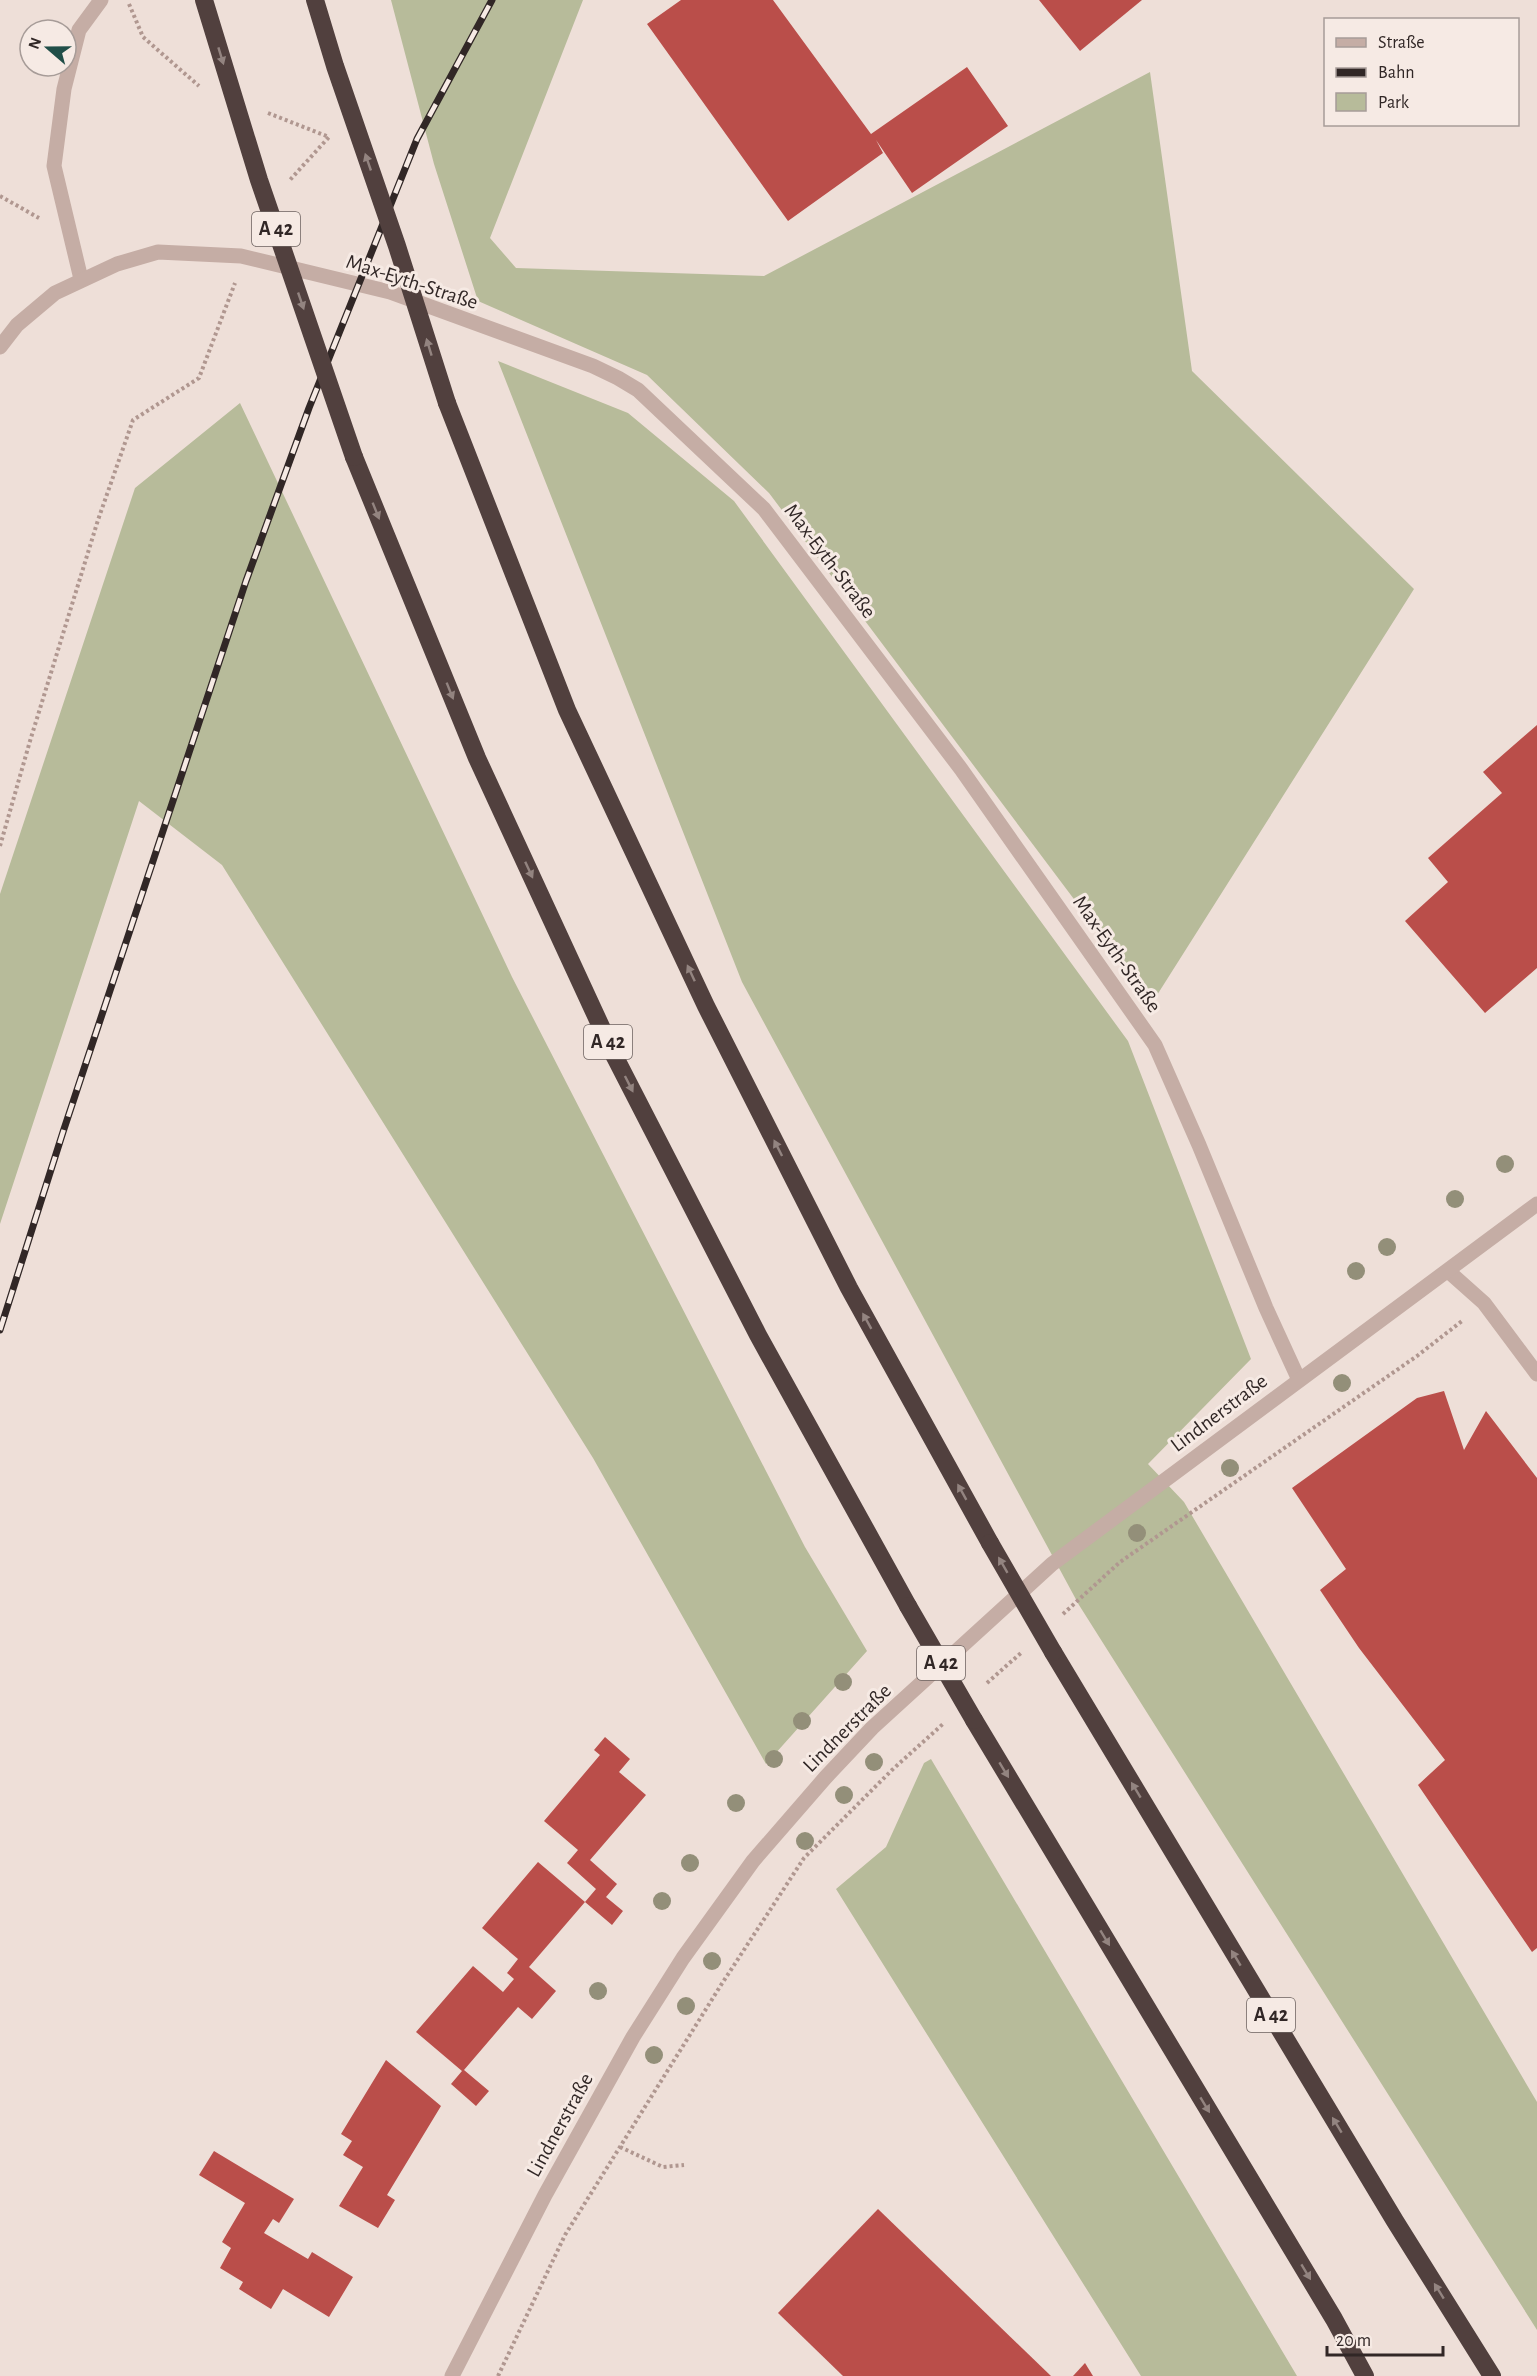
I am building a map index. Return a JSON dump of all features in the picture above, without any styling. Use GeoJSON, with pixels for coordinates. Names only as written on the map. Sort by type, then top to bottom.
{"type":"FeatureCollection","features":[{"type":"Feature","properties":{"kind":"highway","name":"A 42"},"geometry":{"type":"LineString","coordinates":[[204,0],[259,180],[354,456],[477,758],[615,1057],[758,1335],[908,1606],[974,1720],[1328,2309],[1365,2376]]}},
{"type":"Feature","properties":{"kind":"highway","name":"A 42"},"geometry":{"type":"LineString","coordinates":[[315,0],[447,403],[567,710],[706,1006],[849,1288],[990,1543],[1053,1652],[1383,2200],[1492,2376]]}},
{"type":"Feature","properties":{"kind":"street"},"geometry":{"type":"LineString","coordinates":[[81,279],[54,166],[64,89],[79,30],[101,0]]}},
{"type":"Feature","properties":{"kind":"street","name":"Max-Eyth-Straße"},"geometry":{"type":"LineString","coordinates":[[0,347],[17,326],[55,293],[117,264],[158,252],[241,256],[390,292],[593,366],[618,378],[656,405],[764,509],[961,769],[1155,1045],[1299,1380]]}},
{"type":"Feature","properties":{"kind":"street","name":"Lindnerstraße"},"geometry":{"type":"LineString","coordinates":[[452,2376],[545,2195],[633,2037],[683,1958],[753,1862],[825,1778],[872,1728],[1052,1564],[1537,1204]]}},
{"type":"Feature","properties":{"kind":"street"},"geometry":{"type":"LineString","coordinates":[[1448,1271],[1485,1303],[1537,1374]]}},
{"type":"Feature","properties":{"kind":"path"},"geometry":{"type":"LineString","coordinates":[[127,0],[143,37],[198,86]]}},
{"type":"Feature","properties":{"kind":"path"},"geometry":{"type":"LineString","coordinates":[[0,846],[98,520],[134,420],[199,378],[233,292],[241,256]]}},
{"type":"Feature","properties":{"kind":"path"},"geometry":{"type":"LineString","coordinates":[[1059,1618],[1120,1562],[1417,1356],[1485,1303]]}},
{"type":"Feature","properties":{"kind":"path"},"geometry":{"type":"LineString","coordinates":[[980,1690],[1024,1650]]}},
{"type":"Feature","properties":{"kind":"path"},"geometry":{"type":"LineString","coordinates":[[498,2376],[565,2235],[721,1984],[804,1858],[892,1770],[945,1722]]}},
{"type":"Feature","properties":{"kind":"path"},"geometry":{"type":"LineString","coordinates":[[620,2147],[663,2167],[684,2165]]}},
{"type":"Feature","properties":{"kind":"green space"},"geometry":{"type":"Polygon","coordinates":[[[391,0],[583,0],[490,238],[516,268],[764,276],[1150,72],[1192,371],[1414,589],[1152,1003],[769,493],[647,375],[478,301],[434,164],[391,0]]]}},
{"type":"Feature","properties":{"kind":"green space"},"geometry":{"type":"Polygon","coordinates":[[[498,361],[628,413],[734,501],[1128,1041],[1251,1359],[1148,1464],[1184,1502],[1537,2102],[1537,2330],[1079,1605],[742,982],[498,361]]]}},
{"type":"Feature","properties":{"kind":"green space"},"geometry":{"type":"Polygon","coordinates":[[[240,403],[512,977],[805,1547],[867,1651],[766,1764],[593,1458],[222,865],[139,801],[0,1224],[0,894],[135,488],[240,403]]]}},
{"type":"Feature","properties":{"kind":"green space"},"geometry":{"type":"Polygon","coordinates":[[[931,1759],[1297,2376],[1141,2376],[836,1889],[886,1847],[924,1763],[931,1759]]]}},
{"type":"Feature","properties":{"kind":"building"},"geometry":{"type":"Polygon","coordinates":[[[681,0],[773,0],[871,134],[967,67],[1008,126],[912,193],[876,140],[883,153],[788,221],[647,24],[681,0]]]}},
{"type":"Feature","properties":{"kind":"building"},"geometry":{"type":"Polygon","coordinates":[[[1039,0],[1142,0],[1080,51],[1039,0]]]}},
{"type":"Feature","properties":{"kind":"building"},"geometry":{"type":"Polygon","coordinates":[[[1537,725],[1537,968],[1485,1013],[1405,921],[1448,882],[1428,858],[1502,793],[1483,772],[1537,725]]]}},
{"type":"Feature","properties":{"kind":"building"},"geometry":{"type":"Polygon","coordinates":[[[1444,1391],[1464,1450],[1486,1411],[1537,1478],[1537,1948],[1532,1952],[1418,1785],[1445,1760],[1359,1648],[1320,1590],[1346,1569],[1292,1488],[1417,1398],[1444,1391]]]}},
{"type":"Feature","properties":{"kind":"building"},"geometry":{"type":"Polygon","coordinates":[[[605,1737],[630,1759],[619,1772],[646,1795],[590,1860],[617,1884],[606,1897],[623,1911],[612,1925],[585,1902],[596,1889],[567,1863],[578,1850],[544,1821],[600,1755],[594,1750],[605,1737]]]}},
{"type":"Feature","properties":{"kind":"building"},"geometry":{"type":"Polygon","coordinates":[[[538,1862],[585,1902],[529,1967],[556,1991],[532,2019],[518,2007],[464,2070],[489,2091],[476,2106],[451,2084],[462,2071],[416,2032],[473,1966],[503,1992],[514,1979],[507,1973],[518,1959],[482,1928],[538,1862]]]}},
{"type":"Feature","properties":{"kind":"building"},"geometry":{"type":"Polygon","coordinates":[[[386,2060],[441,2106],[387,2195],[395,2200],[378,2228],[339,2206],[363,2167],[343,2155],[352,2141],[341,2134],[386,2060]]]}},
{"type":"Feature","properties":{"kind":"building"},"geometry":{"type":"Polygon","coordinates":[[[214,2151],[294,2199],[279,2223],[273,2219],[264,2233],[308,2259],[312,2252],[353,2277],[329,2317],[283,2289],[271,2309],[239,2289],[243,2282],[220,2268],[231,2248],[222,2242],[245,2203],[199,2175],[214,2151]]]}},
{"type":"Feature","properties":{"kind":"building"},"geometry":{"type":"Polygon","coordinates":[[[878,2209],[1051,2376],[843,2376],[778,2313],[878,2209]]]}},
{"type":"Feature","properties":{"kind":"building"},"geometry":{"type":"Polygon","coordinates":[[[1085,2363],[1093,2376],[1073,2376],[1085,2363]]]}},
{"type":"Feature","properties":{"kind":"railway"},"geometry":{"type":"LineString","coordinates":[[0,1330],[63,1132],[246,581],[309,408],[417,139],[492,0]]}}]}
